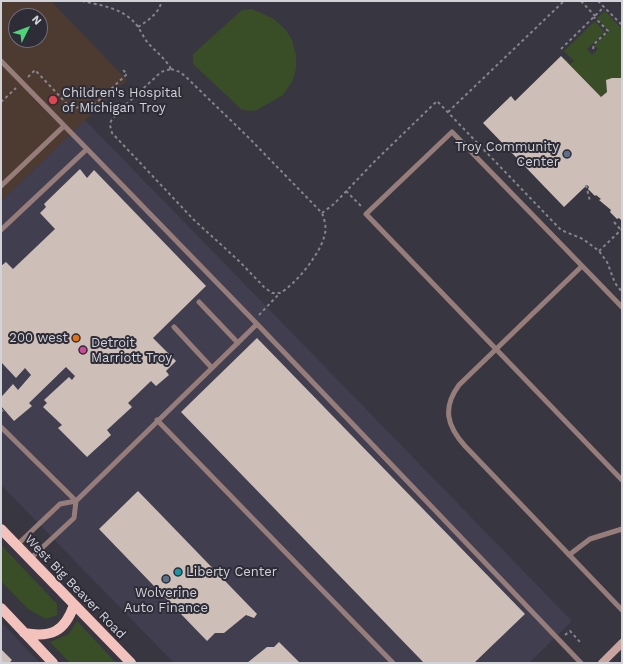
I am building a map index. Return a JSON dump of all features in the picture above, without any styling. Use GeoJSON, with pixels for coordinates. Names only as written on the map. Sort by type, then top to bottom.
{"type":"FeatureCollection","features":[{"type":"Feature","properties":{"kind":"main road","name":"West Big Beaver Road"},"geometry":{"type":"LineString","coordinates":[[1,529],[131,663]]}},
{"type":"Feature","properties":{"kind":"main road"},"geometry":{"type":"LineString","coordinates":[[24,633],[38,636],[56,631],[67,622],[74,605]]}},
{"type":"Feature","properties":{"kind":"main road"},"geometry":{"type":"LineString","coordinates":[[1,608],[53,663]]}},
{"type":"Feature","properties":{"kind":"main road"},"geometry":{"type":"LineString","coordinates":[[602,663],[622,643]]}},
{"type":"Feature","properties":{"kind":"lane"},"geometry":{"type":"LineString","coordinates":[[1,61],[581,663]]}},
{"type":"Feature","properties":{"kind":"lane"},"geometry":{"type":"LineString","coordinates":[[1,186],[64,126]]}},
{"type":"Feature","properties":{"kind":"lane"},"geometry":{"type":"LineString","coordinates":[[622,307],[452,132],[366,214],[622,480]]}},
{"type":"Feature","properties":{"kind":"lane"},"geometry":{"type":"LineString","coordinates":[[1,230],[86,149]]}},
{"type":"Feature","properties":{"kind":"lane"},"geometry":{"type":"LineString","coordinates":[[582,266],[456,390],[449,409],[450,423],[452,430],[465,446],[622,610]]}},
{"type":"Feature","properties":{"kind":"lane"},"geometry":{"type":"LineString","coordinates":[[199,302],[238,343]]}},
{"type":"Feature","properties":{"kind":"lane"},"geometry":{"type":"LineString","coordinates":[[17,545],[60,504],[76,501],[238,343],[255,323]]}},
{"type":"Feature","properties":{"kind":"lane"},"geometry":{"type":"LineString","coordinates":[[174,327],[212,368]]}},
{"type":"Feature","properties":{"kind":"lane"},"geometry":{"type":"LineString","coordinates":[[158,420],[393,663]]}},
{"type":"Feature","properties":{"kind":"lane"},"geometry":{"type":"LineString","coordinates":[[1,427],[76,501]]}},
{"type":"Feature","properties":{"kind":"lane"},"geometry":{"type":"LineString","coordinates":[[30,559],[74,518],[76,501]]}},
{"type":"Feature","properties":{"kind":"lane"},"geometry":{"type":"LineString","coordinates":[[569,555],[590,538],[622,529]]}},
{"type":"Feature","properties":{"kind":"path"},"geometry":{"type":"LineString","coordinates":[[82,1],[120,12],[134,22],[148,43],[165,59],[170,69]]}},
{"type":"Feature","properties":{"kind":"path"},"geometry":{"type":"LineString","coordinates":[[138,27],[153,17],[162,1]]}},
{"type":"Feature","properties":{"kind":"path"},"geometry":{"type":"LineString","coordinates":[[448,112],[564,1]]}},
{"type":"Feature","properties":{"kind":"path"},"geometry":{"type":"LineString","coordinates":[[581,1],[608,31],[594,44],[593,49]]}},
{"type":"Feature","properties":{"kind":"path"},"geometry":{"type":"LineString","coordinates":[[598,1],[622,25]]}},
{"type":"Feature","properties":{"kind":"path"},"geometry":{"type":"LineString","coordinates":[[561,49],[604,7]]}},
{"type":"Feature","properties":{"kind":"path"},"geometry":{"type":"LineString","coordinates":[[255,323],[280,293],[303,272],[320,248],[326,227],[322,213],[250,138],[186,77],[180,72],[170,69],[161,72],[113,117],[110,125],[112,133],[194,220],[264,287],[272,293],[280,293]]}},
{"type":"Feature","properties":{"kind":"path"},"geometry":{"type":"LineString","coordinates":[[26,79],[35,70],[68,105],[80,108],[96,103],[127,74],[123,70]]}},
{"type":"Feature","properties":{"kind":"path"},"geometry":{"type":"LineString","coordinates":[[1,102],[16,88]]}},
{"type":"Feature","properties":{"kind":"path"},"geometry":{"type":"LineString","coordinates":[[322,213],[334,204],[437,101],[561,230],[583,239],[599,252],[607,262],[615,283],[622,292]]}},
{"type":"Feature","properties":{"kind":"path"},"geometry":{"type":"LineString","coordinates":[[586,185],[590,201]]}},
{"type":"Feature","properties":{"kind":"path"},"geometry":{"type":"LineString","coordinates":[[346,191],[363,208],[366,214]]}},
{"type":"Feature","properties":{"kind":"path"},"geometry":{"type":"LineString","coordinates":[[599,252],[622,229],[614,222]]}},
{"type":"Feature","properties":{"kind":"path"},"geometry":{"type":"LineString","coordinates":[[1,412],[4,409]]}},
{"type":"Feature","properties":{"kind":"path"},"geometry":{"type":"LineString","coordinates":[[565,635],[570,632],[580,642]]}},
{"type":"Feature","properties":{"kind":"shaded area","name":"Children's Hospital of Michigan Troy"},"geometry":{"type":"Polygon","coordinates":[[[1,1],[51,1],[127,80],[1,201],[1,1]]]}},
{"type":"Feature","properties":{"kind":"shaded area","name":"Liberty Center"},"geometry":{"type":"Polygon","coordinates":[[[85,120],[572,621],[529,663],[174,663],[1,485],[1,201],[85,120]]]}},
{"type":"Feature","properties":{"kind":"shaded area"},"geometry":{"type":"Polygon","coordinates":[[[1,622],[40,663],[1,663],[1,622]]]}},
{"type":"Feature","properties":{"kind":"green space"},"geometry":{"type":"Polygon","coordinates":[[[252,9],[274,19],[285,29],[292,40],[296,55],[296,69],[292,82],[283,95],[255,111],[242,110],[193,64],[193,54],[242,10],[252,9]]]}},
{"type":"Feature","properties":{"kind":"green space"},"geometry":{"type":"Polygon","coordinates":[[[605,11],[622,29],[622,78],[612,78],[606,80],[607,92],[601,97],[565,60],[566,59],[570,64],[574,61],[564,51],[595,21],[605,32],[587,49],[592,55],[598,49],[594,45],[609,32],[597,18],[605,11]]]}},
{"type":"Feature","properties":{"kind":"green space"},"geometry":{"type":"Polygon","coordinates":[[[1,545],[57,604],[57,615],[46,619],[28,609],[1,581],[1,545]]]}},
{"type":"Feature","properties":{"kind":"green space"},"geometry":{"type":"Polygon","coordinates":[[[77,621],[116,663],[70,663],[50,642],[69,634],[77,621]]]}},
{"type":"Feature","properties":{"kind":"building","name":"Troy Community Center"},"geometry":{"type":"Polygon","coordinates":[[[561,56],[601,97],[607,92],[606,80],[612,78],[622,78],[622,221],[619,218],[617,219],[610,212],[611,210],[599,200],[601,199],[596,195],[595,196],[588,189],[589,187],[587,185],[564,207],[483,123],[511,96],[515,101],[561,56]]]}},
{"type":"Feature","properties":{"kind":"building","name":"Detroit Marriott Troy"},"geometry":{"type":"Polygon","coordinates":[[[80,169],[87,178],[94,170],[206,286],[153,338],[176,361],[166,371],[169,375],[156,386],[151,381],[128,403],[132,407],[107,430],[111,435],[87,457],[58,428],[62,425],[43,407],[47,403],[44,400],[69,377],[72,380],[75,376],[66,367],[29,403],[32,406],[14,421],[1,406],[1,397],[13,384],[18,390],[31,375],[25,368],[16,378],[1,362],[1,266],[6,262],[13,269],[55,229],[40,213],[46,207],[44,204],[80,169]]]}},
{"type":"Feature","properties":{"kind":"building"},"geometry":{"type":"Polygon","coordinates":[[[257,338],[525,614],[474,663],[424,663],[181,412],[257,338]]]}},
{"type":"Feature","properties":{"kind":"building","name":"Liberty Center"},"geometry":{"type":"Polygon","coordinates":[[[138,491],[257,614],[254,618],[246,615],[224,633],[215,633],[207,641],[99,529],[138,491]]]}},
{"type":"Feature","properties":{"kind":"building"},"geometry":{"type":"Polygon","coordinates":[[[279,642],[300,663],[247,663],[267,647],[274,647],[279,642]]]}},
{"type":"Feature","properties":{"kind":"building"},"geometry":{"type":"Polygon","coordinates":[[[1,649],[12,660],[9,663],[1,663],[1,649]]]}},
{"type":"Feature","properties":{"kind":"place","name":"Children's Hospital of Michigan Troy"},"geometry":{"type":"Point","coordinates":[53,100]}},
{"type":"Feature","properties":{"kind":"place","name":"Troy Community Center"},"geometry":{"type":"Point","coordinates":[567,154]}},
{"type":"Feature","properties":{"kind":"place","name":"200 west"},"geometry":{"type":"Point","coordinates":[76,338]}},
{"type":"Feature","properties":{"kind":"place","name":"Detroit Marriott Troy"},"geometry":{"type":"Point","coordinates":[83,350]}},
{"type":"Feature","properties":{"kind":"place","name":"Liberty Center"},"geometry":{"type":"Point","coordinates":[178,572]}},
{"type":"Feature","properties":{"kind":"place","name":"Wolverine Auto Finance"},"geometry":{"type":"Point","coordinates":[166,579]}}]}
